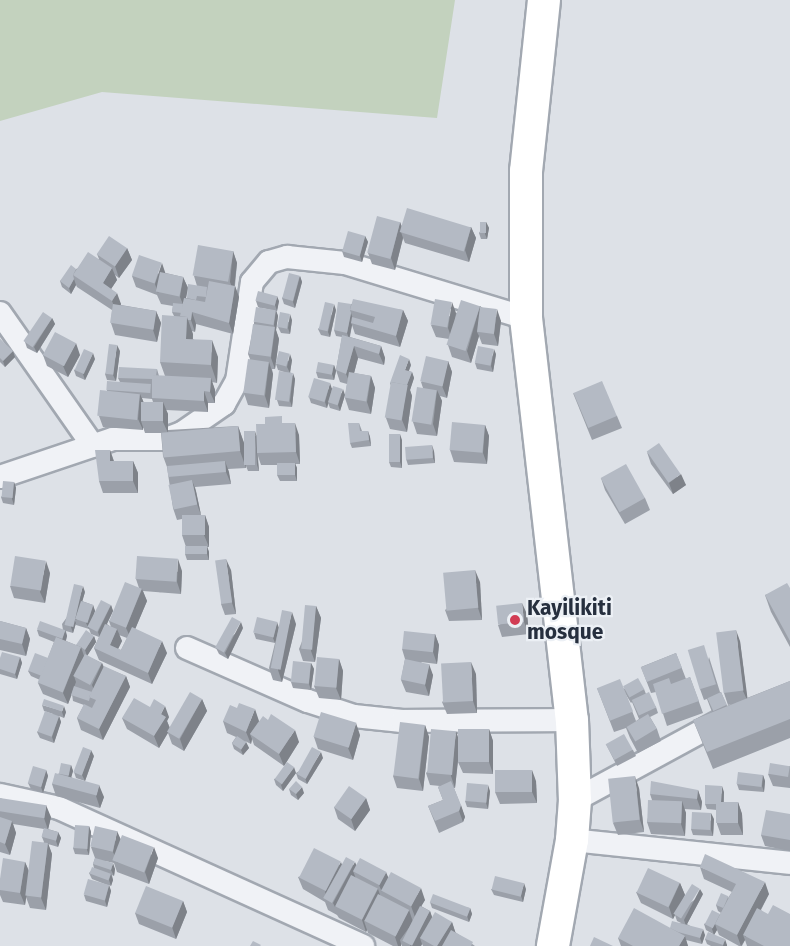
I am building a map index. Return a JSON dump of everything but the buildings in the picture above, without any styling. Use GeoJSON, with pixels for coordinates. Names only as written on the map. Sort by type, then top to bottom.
{"type":"FeatureCollection","features":[{"type":"Feature","properties":{"kind":"main road"},"geometry":{"type":"LineString","coordinates":[[544,0],[526,171],[526,318],[572,720],[575,800],[572,840],[553,946]]}},
{"type":"Feature","properties":{"kind":"street"},"geometry":{"type":"LineString","coordinates":[[0,477],[113,439],[166,439],[182,433],[224,404],[237,381],[252,282],[269,262],[287,257],[345,263],[526,318]]}},
{"type":"Feature","properties":{"kind":"street"},"geometry":{"type":"LineString","coordinates":[[0,313],[93,446]]}},
{"type":"Feature","properties":{"kind":"street"},"geometry":{"type":"LineString","coordinates":[[187,648],[308,701],[354,716],[402,721],[572,720]]}},
{"type":"Feature","properties":{"kind":"street"},"geometry":{"type":"LineString","coordinates":[[575,800],[748,706]]}},
{"type":"Feature","properties":{"kind":"street"},"geometry":{"type":"LineString","coordinates":[[0,795],[59,808],[363,946]]}},
{"type":"Feature","properties":{"kind":"street"},"geometry":{"type":"LineString","coordinates":[[572,840],[790,862]]}},
{"type":"Feature","properties":{"kind":"green space"},"geometry":{"type":"Polygon","coordinates":[[[0,0],[455,0],[437,118],[102,92],[0,121],[0,0]]]}},
{"type":"Feature","properties":{"kind":"place","name":"Kayilikiti mosque"},"geometry":{"type":"Point","coordinates":[515,620]}}]}
